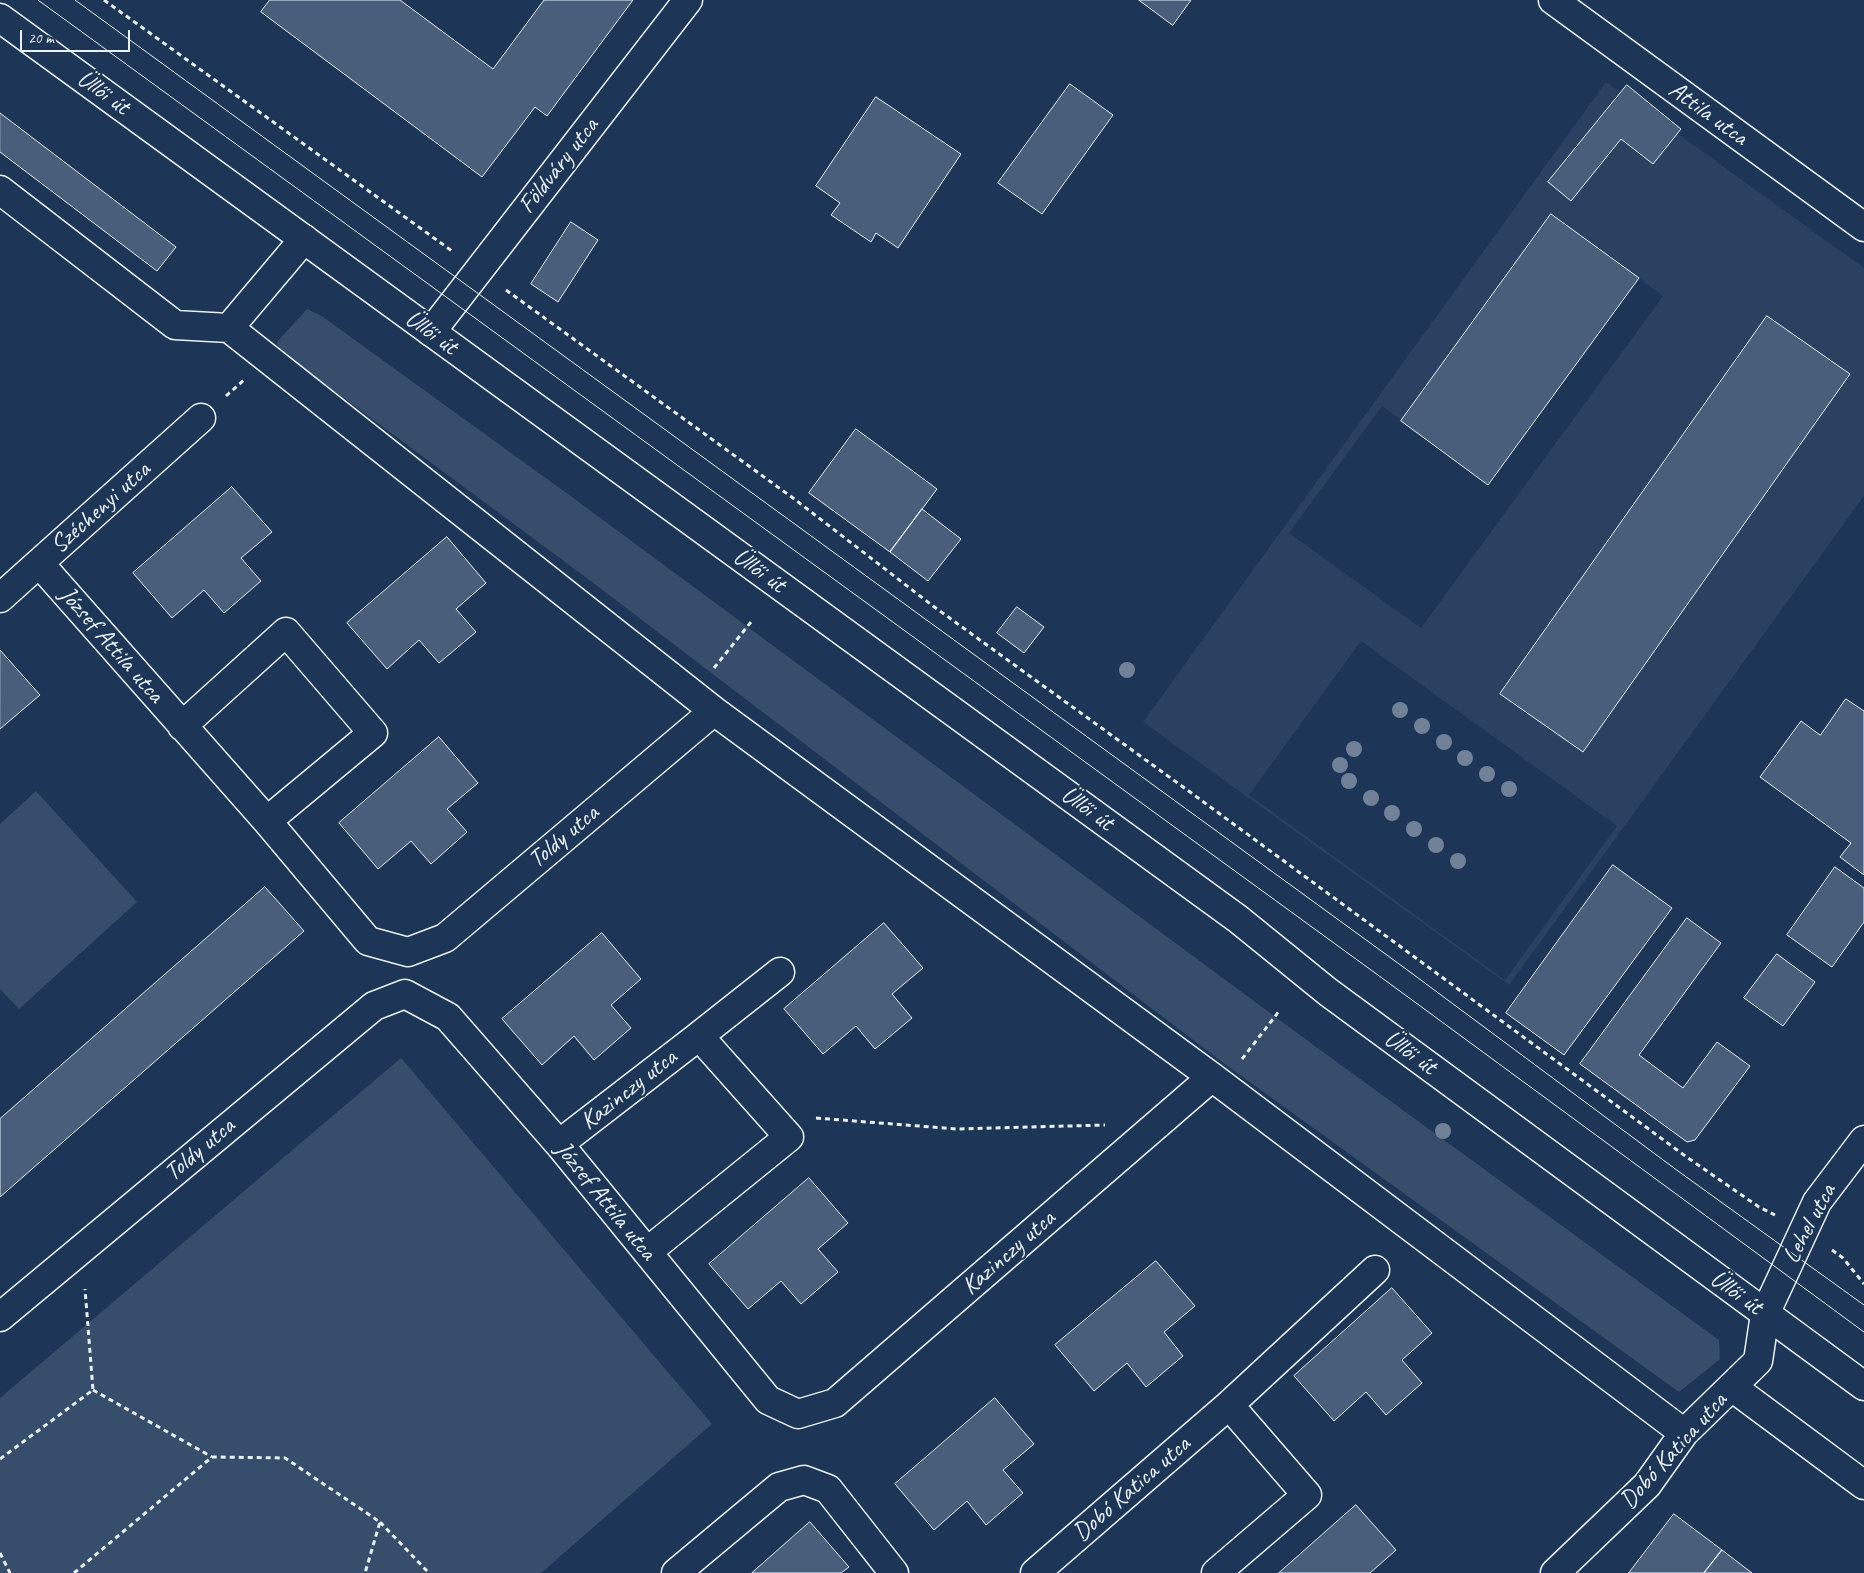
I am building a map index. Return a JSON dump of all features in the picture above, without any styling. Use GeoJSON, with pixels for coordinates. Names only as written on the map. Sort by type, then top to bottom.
{"type":"FeatureCollection","features":[{"type":"Feature","properties":{"kind":"street","name":"Földváry utca"},"geometry":{"type":"LineString","coordinates":[[431,332],[688,0]]}},
{"type":"Feature","properties":{"kind":"street","name":"Attila utca"},"geometry":{"type":"LineString","coordinates":[[1553,0],[1864,227]]}},
{"type":"Feature","properties":{"kind":"street","name":"Üllői út"},"geometry":{"type":"LineString","coordinates":[[0,18],[1238,919],[1328,992],[1864,1386]]}},
{"type":"Feature","properties":{"kind":"street"},"geometry":{"type":"LineString","coordinates":[[0,190],[175,325],[229,328],[714,711],[1217,1081],[1684,1434]]}},
{"type":"Feature","properties":{"kind":"street"},"geometry":{"type":"LineString","coordinates":[[229,328],[304,239]]}},
{"type":"Feature","properties":{"kind":"street","name":"Széchenyi utca"},"geometry":{"type":"LineString","coordinates":[[0,598],[201,418]]}},
{"type":"Feature","properties":{"kind":"street","name":"József Attila utca"},"geometry":{"type":"LineString","coordinates":[[39,563],[267,821],[368,941],[408,952]]}},
{"type":"Feature","properties":{"kind":"street","name":"József Attila utca"},"geometry":{"type":"LineString","coordinates":[[182,726],[286,632],[373,733],[267,821]]}},
{"type":"Feature","properties":{"kind":"street","name":"Toldy utca"},"geometry":{"type":"LineString","coordinates":[[408,952],[445,938],[714,711]]}},
{"type":"Feature","properties":{"kind":"street","name":"Kazinczy utca"},"geometry":{"type":"LineString","coordinates":[[559,1144],[780,972]]}},
{"type":"Feature","properties":{"kind":"street","name":"József Attila utca"},"geometry":{"type":"LineString","coordinates":[[405,994],[448,1016],[559,1144],[768,1400],[798,1414]]}},
{"type":"Feature","properties":{"kind":"street","name":"Toldy utca"},"geometry":{"type":"LineString","coordinates":[[0,1317],[374,1006],[405,994]]}},
{"type":"Feature","properties":{"kind":"street","name":"Kazinczy utca"},"geometry":{"type":"LineString","coordinates":[[647,1252],[789,1137],[699,1036]]}},
{"type":"Feature","properties":{"kind":"street","name":"Kazinczy utca"},"geometry":{"type":"LineString","coordinates":[[798,1414],[835,1403],[1158,1124],[1217,1081]]}},
{"type":"Feature","properties":{"kind":"street","name":"Lehel utca"},"geometry":{"type":"LineString","coordinates":[[1765,1314],[1817,1202],[1864,1140]]}},
{"type":"Feature","properties":{"kind":"street","name":"Dobó Katica utca"},"geometry":{"type":"LineString","coordinates":[[1035,1573],[1229,1405],[1375,1270]]}},
{"type":"Feature","properties":{"kind":"street","name":"Dobó Katica utca"},"geometry":{"type":"LineString","coordinates":[[1555,1573],[1646,1485],[1684,1434],[1758,1361],[1765,1314]]}},
{"type":"Feature","properties":{"kind":"street"},"geometry":{"type":"LineString","coordinates":[[1732,1387],[1864,1485]]}},
{"type":"Feature","properties":{"kind":"street"},"geometry":{"type":"LineString","coordinates":[[1216,1573],[1307,1495],[1229,1405]]}},
{"type":"Feature","properties":{"kind":"street"},"geometry":{"type":"LineString","coordinates":[[676,1573],[780,1487],[804,1480],[828,1489],[894,1573]]}},
{"type":"Feature","properties":{"kind":"path"},"geometry":{"type":"LineString","coordinates":[[104,0],[793,498],[933,606],[1190,792],[1688,1158],[1759,1207]]}},
{"type":"Feature","properties":{"kind":"path"},"geometry":{"type":"LineString","coordinates":[[201,418],[268,359]]}},
{"type":"Feature","properties":{"kind":"path"},"geometry":{"type":"LineString","coordinates":[[693,694],[751,622]]}},
{"type":"Feature","properties":{"kind":"path"},"geometry":{"type":"LineString","coordinates":[[1217,1081],[1280,1010]]}},
{"type":"Feature","properties":{"kind":"path"},"geometry":{"type":"LineString","coordinates":[[770,1114],[957,1129],[1158,1124]]}},
{"type":"Feature","properties":{"kind":"path"},"geometry":{"type":"LineString","coordinates":[[82,1249],[93,1390]]}},
{"type":"Feature","properties":{"kind":"path"},"geometry":{"type":"LineString","coordinates":[[93,1390],[212,1457],[285,1458],[380,1522],[429,1573]]}},
{"type":"Feature","properties":{"kind":"path"},"geometry":{"type":"LineString","coordinates":[[0,1459],[93,1390]]}},
{"type":"Feature","properties":{"kind":"path"},"geometry":{"type":"LineString","coordinates":[[74,1573],[212,1457]]}},
{"type":"Feature","properties":{"kind":"path"},"geometry":{"type":"LineString","coordinates":[[365,1573],[380,1522]]}},
{"type":"Feature","properties":{"kind":"path"},"geometry":{"type":"LineString","coordinates":[[0,1553],[10,1573]]}},
{"type":"Feature","properties":{"kind":"shaded area"},"geometry":{"type":"Polygon","coordinates":[[[1606,82],[1864,268],[1864,496],[1509,985],[1143,722],[1606,82]],[[1639,278],[1489,484],[1382,406],[1289,533],[1421,628],[1663,296],[1639,278]],[[1361,641],[1249,795],[1505,980],[1617,826],[1361,641]]]}},
{"type":"Feature","properties":{"kind":"shaded area"},"geometry":{"type":"Polygon","coordinates":[[[307,309],[323,317],[576,500],[1308,1041],[1719,1340],[1720,1359],[1679,1392],[1226,1065],[592,582],[279,350],[277,342],[307,309]]]}},
{"type":"Feature","properties":{"kind":"shaded area"},"geometry":{"type":"Polygon","coordinates":[[[36,791],[137,902],[19,1009],[0,989],[0,824],[36,791]]]}},
{"type":"Feature","properties":{"kind":"shaded area"},"geometry":{"type":"Polygon","coordinates":[[[401,1058],[712,1424],[541,1573],[0,1573],[0,1398],[401,1058]]]}},
{"type":"Feature","properties":{"kind":"building"},"geometry":{"type":"Polygon","coordinates":[[[270,0],[400,0],[493,69],[544,0],[633,0],[547,116],[535,107],[482,177],[261,12],[270,0]]]}},
{"type":"Feature","properties":{"kind":"building"},"geometry":{"type":"Polygon","coordinates":[[[1139,0],[1191,0],[1173,25],[1139,0]]]}},
{"type":"Feature","properties":{"kind":"building"},"geometry":{"type":"Polygon","coordinates":[[[1070,84],[1113,115],[1042,214],[998,183],[1070,84]]]}},
{"type":"Feature","properties":{"kind":"building"},"geometry":{"type":"Polygon","coordinates":[[[1627,85],[1681,129],[1653,164],[1621,139],[1571,201],[1548,182],[1627,85]]]}},
{"type":"Feature","properties":{"kind":"building"},"geometry":{"type":"Polygon","coordinates":[[[876,97],[961,154],[898,248],[876,233],[871,242],[831,215],[840,203],[816,186],[876,97]]]}},
{"type":"Feature","properties":{"kind":"building"},"geometry":{"type":"Polygon","coordinates":[[[0,113],[176,247],[157,271],[0,152],[0,113]]]}},
{"type":"Feature","properties":{"kind":"building"},"geometry":{"type":"Polygon","coordinates":[[[1551,214],[1639,278],[1488,485],[1401,421],[1551,214]]]}},
{"type":"Feature","properties":{"kind":"building"},"geometry":{"type":"Polygon","coordinates":[[[571,222],[598,240],[558,302],[531,284],[571,222]]]}},
{"type":"Feature","properties":{"kind":"building"},"geometry":{"type":"Polygon","coordinates":[[[1767,316],[1850,374],[1583,752],[1500,694],[1767,316]]]}},
{"type":"Feature","properties":{"kind":"building"},"geometry":{"type":"Polygon","coordinates":[[[856,429],[937,489],[890,552],[809,493],[856,429]]]}},
{"type":"Feature","properties":{"kind":"building"},"geometry":{"type":"Polygon","coordinates":[[[232,487],[272,532],[241,558],[261,581],[224,613],[204,590],[172,618],[133,573],[232,487]]]}},
{"type":"Feature","properties":{"kind":"building"},"geometry":{"type":"Polygon","coordinates":[[[922,509],[961,539],[928,581],[890,552],[922,509]]]}},
{"type":"Feature","properties":{"kind":"building"},"geometry":{"type":"Polygon","coordinates":[[[447,537],[486,583],[456,609],[476,632],[439,663],[419,640],[387,669],[347,623],[447,537]]]}},
{"type":"Feature","properties":{"kind":"building"},"geometry":{"type":"Polygon","coordinates":[[[1017,607],[1044,627],[1024,653],[997,633],[1017,607]]]}},
{"type":"Feature","properties":{"kind":"building"},"geometry":{"type":"Polygon","coordinates":[[[0,650],[40,695],[0,729],[0,650]]]}},
{"type":"Feature","properties":{"kind":"building"},"geometry":{"type":"Polygon","coordinates":[[[1846,699],[1864,711],[1864,875],[1840,857],[1851,843],[1760,777],[1801,721],[1820,735],[1846,699]]]}},
{"type":"Feature","properties":{"kind":"building"},"geometry":{"type":"Polygon","coordinates":[[[439,737],[478,783],[447,809],[467,832],[431,864],[411,841],[378,869],[339,823],[439,737]]]}},
{"type":"Feature","properties":{"kind":"building"},"geometry":{"type":"Polygon","coordinates":[[[1613,865],[1672,908],[1564,1055],[1506,1013],[1613,865]]]}},
{"type":"Feature","properties":{"kind":"building"},"geometry":{"type":"Polygon","coordinates":[[[1835,867],[1864,888],[1864,922],[1832,967],[1787,935],[1835,867]]]}},
{"type":"Feature","properties":{"kind":"building"},"geometry":{"type":"Polygon","coordinates":[[[265,887],[304,931],[0,1197],[0,1119],[265,887]]]}},
{"type":"Feature","properties":{"kind":"building"},"geometry":{"type":"Polygon","coordinates":[[[1687,918],[1721,943],[1639,1055],[1683,1088],[1717,1042],[1750,1066],[1695,1140],[1687,1142],[1580,1064],[1687,918]]]}},
{"type":"Feature","properties":{"kind":"building"},"geometry":{"type":"Polygon","coordinates":[[[884,923],[923,968],[892,994],[912,1018],[875,1049],[856,1026],[823,1054],[784,1009],[884,923]]]}},
{"type":"Feature","properties":{"kind":"building"},"geometry":{"type":"Polygon","coordinates":[[[602,933],[641,979],[611,1005],[631,1028],[594,1060],[574,1036],[542,1065],[502,1019],[602,933]]]}},
{"type":"Feature","properties":{"kind":"building"},"geometry":{"type":"Polygon","coordinates":[[[1777,954],[1815,982],[1783,1026],[1744,998],[1777,954]]]}},
{"type":"Feature","properties":{"kind":"building"},"geometry":{"type":"Polygon","coordinates":[[[809,1178],[848,1223],[818,1249],[838,1272],[801,1304],[781,1281],[748,1309],[709,1264],[809,1178]]]}},
{"type":"Feature","properties":{"kind":"building"},"geometry":{"type":"Polygon","coordinates":[[[1156,1261],[1195,1306],[1164,1332],[1183,1356],[1146,1387],[1127,1363],[1094,1391],[1055,1345],[1156,1261]]]}},
{"type":"Feature","properties":{"kind":"building"},"geometry":{"type":"Polygon","coordinates":[[[1392,1288],[1432,1333],[1402,1360],[1422,1383],[1386,1415],[1366,1392],[1334,1421],[1294,1376],[1392,1288]]]}},
{"type":"Feature","properties":{"kind":"building"},"geometry":{"type":"Polygon","coordinates":[[[995,1398],[1034,1444],[1003,1470],[1023,1493],[986,1525],[967,1501],[934,1530],[895,1484],[995,1398]]]}},
{"type":"Feature","properties":{"kind":"building"},"geometry":{"type":"Polygon","coordinates":[[[1356,1505],[1396,1550],[1370,1573],[1279,1573],[1356,1505]]]}},
{"type":"Feature","properties":{"kind":"building"},"geometry":{"type":"Polygon","coordinates":[[[1674,1514],[1722,1550],[1704,1573],[1629,1573],[1674,1514]]]}},
{"type":"Feature","properties":{"kind":"building"},"geometry":{"type":"Polygon","coordinates":[[[810,1522],[849,1567],[841,1573],[752,1573],[810,1522]]]}},
{"type":"Feature","properties":{"kind":"building"},"geometry":{"type":"Polygon","coordinates":[[[1722,1550],[1752,1573],[1704,1573],[1722,1550]]]}},
{"type":"Feature","properties":{"kind":"tram line"},"geometry":{"type":"LineString","coordinates":[[38,0],[1393,986],[1864,1332]]}},
{"type":"Feature","properties":{"kind":"tram line"},"geometry":{"type":"LineString","coordinates":[[75,0],[1406,969],[1678,1171],[1864,1305]]}}]}
